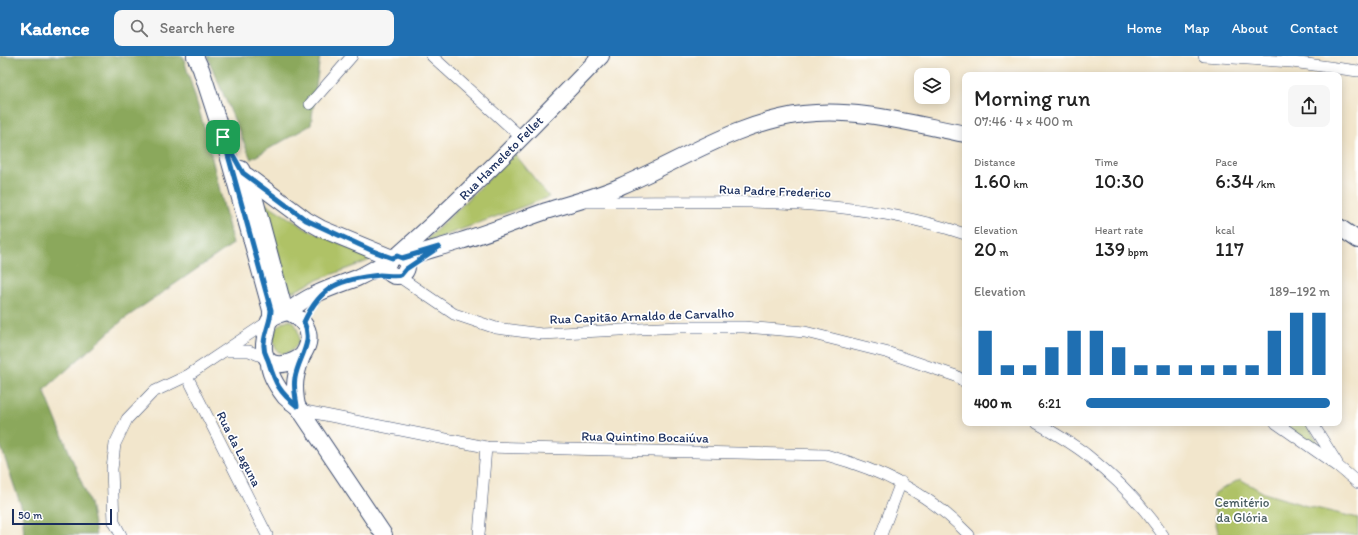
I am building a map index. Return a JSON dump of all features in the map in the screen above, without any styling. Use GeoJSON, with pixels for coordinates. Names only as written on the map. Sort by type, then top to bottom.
{"type":"FeatureCollection","features":[{"type":"Feature","properties":{"kind":"main road"},"geometry":{"type":"LineString","coordinates":[[195,56],[201,69],[223,137],[271,310],[278,316],[298,317],[304,322],[308,334],[306,348],[295,378],[294,389],[299,408]]}},
{"type":"Feature","properties":{"kind":"main road","name":"Rua Hameleto Fellet"},"geometry":{"type":"LineString","coordinates":[[397,264],[427,231],[522,138],[601,56]]}},
{"type":"Feature","properties":{"kind":"main road"},"geometry":{"type":"LineString","coordinates":[[384,535],[299,408],[286,398],[273,378],[264,345],[278,316],[296,304],[358,277],[397,264],[439,247],[580,202],[620,187],[755,125],[804,114],[839,113],[879,117],[962,133]]}},
{"type":"Feature","properties":{"kind":"main road"},"geometry":{"type":"LineString","coordinates":[[223,137],[254,196],[278,316]]}},
{"type":"Feature","properties":{"kind":"main road"},"geometry":{"type":"LineString","coordinates":[[243,173],[306,220],[373,251],[397,264]]}},
{"type":"Feature","properties":{"kind":"main road"},"geometry":{"type":"LineString","coordinates":[[1342,226],[1358,229]]}},
{"type":"Feature","properties":{"kind":"main road"},"geometry":{"type":"LineString","coordinates":[[1342,228],[1358,240]]}},
{"type":"Feature","properties":{"kind":"main road"},"geometry":{"type":"LineString","coordinates":[[304,322],[315,302],[326,290]]}},
{"type":"Feature","properties":{"kind":"main road"},"geometry":{"type":"LineString","coordinates":[[267,360],[276,365],[286,364],[302,356]]}},
{"type":"Feature","properties":{"kind":"street"},"geometry":{"type":"LineString","coordinates":[[310,104],[352,56]]}},
{"type":"Feature","properties":{"kind":"street"},"geometry":{"type":"LineString","coordinates":[[432,56],[522,138]]}},
{"type":"Feature","properties":{"kind":"street"},"geometry":{"type":"LineString","coordinates":[[1204,56],[1292,62],[1358,71]]}},
{"type":"Feature","properties":{"kind":"street","name":"Rua Padre Frederico"},"geometry":{"type":"LineString","coordinates":[[580,202],[799,203],[851,208],[931,222],[962,233]]}},
{"type":"Feature","properties":{"kind":"street","name":"Rua Capitão Arnaldo de Carvalho"},"geometry":{"type":"LineString","coordinates":[[397,264],[454,314],[496,328],[542,334],[679,327],[744,327],[805,332],[889,353],[956,376],[962,380]]}},
{"type":"Feature","properties":{"kind":"street"},"geometry":{"type":"LineString","coordinates":[[121,535],[114,522],[112,469],[115,444],[127,419],[153,392],[187,376],[278,316]]}},
{"type":"Feature","properties":{"kind":"street"},"geometry":{"type":"LineString","coordinates":[[226,351],[249,351],[267,360]]}},
{"type":"Feature","properties":{"kind":"street","name":"Rua da Laguna"},"geometry":{"type":"LineString","coordinates":[[187,376],[267,535]]}},
{"type":"Feature","properties":{"kind":"street","name":"Rua Quintino Bocaiúva"},"geometry":{"type":"LineString","coordinates":[[299,408],[486,447],[826,455],[860,464],[901,482],[952,517],[969,535]]}},
{"type":"Feature","properties":{"kind":"street"},"geometry":{"type":"LineString","coordinates":[[1042,426],[1086,454],[1124,487],[1148,512],[1163,535]]}},
{"type":"Feature","properties":{"kind":"street"},"geometry":{"type":"LineString","coordinates":[[1280,426],[1339,467],[1358,483]]}},
{"type":"Feature","properties":{"kind":"street"},"geometry":{"type":"LineString","coordinates":[[1314,426],[1339,467]]}},
{"type":"Feature","properties":{"kind":"street"},"geometry":{"type":"LineString","coordinates":[[479,535],[486,447]]}},
{"type":"Feature","properties":{"kind":"street"},"geometry":{"type":"LineString","coordinates":[[881,535],[901,482]]}},
{"type":"Feature","properties":{"kind":"green space"},"geometry":{"type":"Polygon","coordinates":[[[0,56],[183,56],[205,130],[233,244],[124,319],[44,390],[90,503],[96,535],[24,535],[22,509],[0,444],[0,56]]]}},
{"type":"Feature","properties":{"kind":"green space"},"geometry":{"type":"Polygon","coordinates":[[[207,56],[320,56],[311,125],[251,159],[207,56]]]}},
{"type":"Feature","properties":{"kind":"green space"},"geometry":{"type":"Polygon","coordinates":[[[515,154],[549,197],[422,244],[515,154]]]}},
{"type":"Feature","properties":{"kind":"green space"},"geometry":{"type":"Polygon","coordinates":[[[267,204],[306,229],[372,257],[368,261],[317,280],[295,291],[289,291],[265,206],[267,204]]]}},
{"type":"Feature","properties":{"kind":"green space"},"geometry":{"type":"Polygon","coordinates":[[[288,320],[294,322],[297,327],[299,337],[297,345],[284,354],[277,351],[274,337],[279,325],[288,320]]]}},
{"type":"Feature","properties":{"kind":"green space"},"geometry":{"type":"Polygon","coordinates":[[[1286,426],[1308,426],[1323,451],[1286,426]]]}},
{"type":"Feature","properties":{"kind":"green space","name":"Cemitério da Glória"},"geometry":{"type":"Polygon","coordinates":[[[1240,479],[1264,493],[1307,506],[1358,518],[1358,535],[1219,535],[1216,524],[1213,494],[1240,479]]]}},
{"type":"Feature","properties":{"kind":"route"},"geometry":{"type":"LineString","coordinates":[[223,137],[243,173],[306,220],[322,229],[392,258],[397,256],[402,258],[439,247],[406,269],[406,271],[401,275],[395,276],[392,274],[358,277],[326,290],[315,302],[304,322],[307,328],[308,342],[295,378],[294,389],[297,406],[286,398],[273,378],[269,368],[269,363],[264,353],[265,337],[269,321],[271,319],[271,310],[241,197],[223,137]]}}]}
